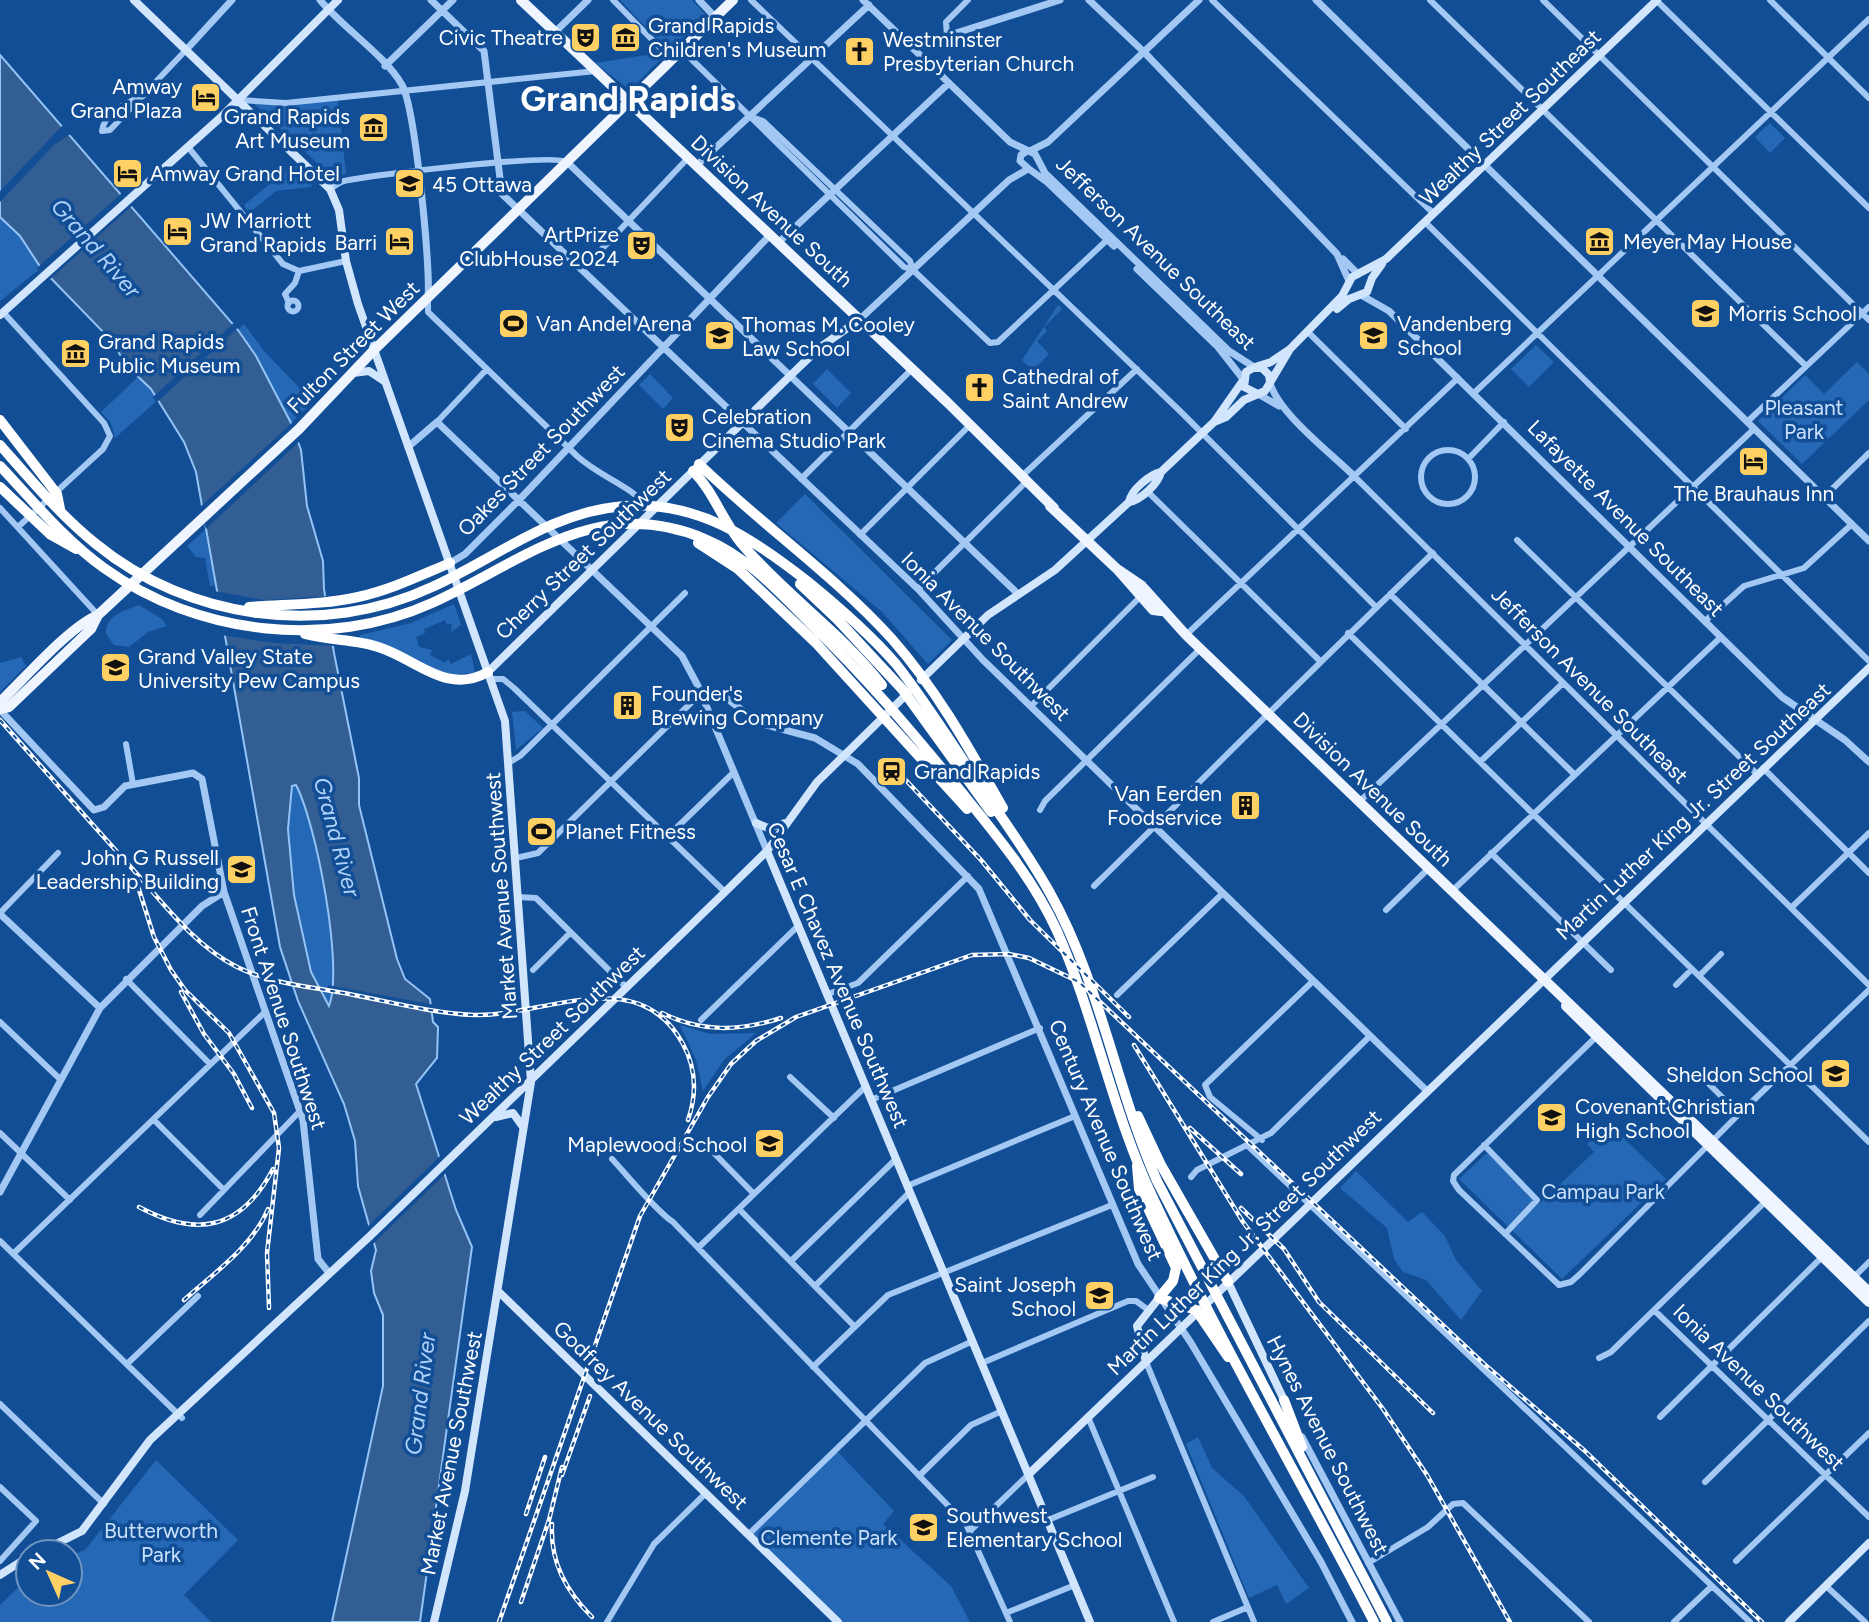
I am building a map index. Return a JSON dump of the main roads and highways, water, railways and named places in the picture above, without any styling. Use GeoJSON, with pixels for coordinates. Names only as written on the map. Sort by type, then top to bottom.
{"type":"FeatureCollection","features":[{"type":"Feature","properties":{"kind":"highway"},"geometry":{"type":"LineString","coordinates":[[0,420],[59,507],[88,538],[123,564],[172,590],[230,609],[281,615],[341,613],[392,603],[444,582],[544,527],[598,510],[624,506],[660,507],[710,518],[740,532],[834,603],[873,639],[912,685],[1015,838],[1068,928],[1137,1165],[1374,1622]]}},
{"type":"Feature","properties":{"kind":"highway"},"geometry":{"type":"LineString","coordinates":[[0,445],[47,489]]}},
{"type":"Feature","properties":{"kind":"highway"},"geometry":{"type":"LineString","coordinates":[[0,466],[33,501],[34,516]]}},
{"type":"Feature","properties":{"kind":"highway"},"geometry":{"type":"LineString","coordinates":[[696,467],[742,543],[862,661],[892,698],[910,727]]}},
{"type":"Feature","properties":{"kind":"highway"},"geometry":{"type":"LineString","coordinates":[[696,467],[845,593],[893,640],[950,717],[1002,807],[1022,849]]}},
{"type":"Feature","properties":{"kind":"highway"},"geometry":{"type":"LineString","coordinates":[[0,487],[61,542],[86,554],[116,576],[163,601],[195,614],[246,626],[285,630],[381,648],[444,680],[464,680],[489,675]]}},
{"type":"Feature","properties":{"kind":"highway"},"geometry":{"type":"LineString","coordinates":[[285,630],[343,627],[395,617],[449,595],[540,546],[571,533],[612,525],[657,526],[696,535],[734,554],[757,571],[832,644],[910,727],[1020,866],[1052,920],[1118,1076],[1184,1207],[1227,1282]]}},
{"type":"Feature","properties":{"kind":"highway"},"geometry":{"type":"LineString","coordinates":[[657,526],[705,546],[738,569],[829,656],[1020,866]]}},
{"type":"Feature","properties":{"kind":"highway"},"geometry":{"type":"LineString","coordinates":[[740,532],[832,614],[906,694],[979,799],[1015,838]]}},
{"type":"Feature","properties":{"kind":"highway"},"geometry":{"type":"LineString","coordinates":[[230,609],[338,600],[394,587],[450,563]]}},
{"type":"Feature","properties":{"kind":"highway"},"geometry":{"type":"LineString","coordinates":[[1118,1076],[1157,1181],[1387,1622]]}},
{"type":"Feature","properties":{"kind":"highway"},"geometry":{"type":"LineString","coordinates":[[1137,1165],[1139,1189],[1176,1268],[1173,1280],[1159,1298],[1190,1305],[1199,1313],[1265,1416]]}},
{"type":"Feature","properties":{"kind":"highway"},"geometry":{"type":"LineString","coordinates":[[1284,1399],[1319,1493]]}},
{"type":"Feature","properties":{"kind":"main road"},"geometry":{"type":"LineString","coordinates":[[134,0],[239,100]]}},
{"type":"Feature","properties":{"kind":"main road"},"geometry":{"type":"LineString","coordinates":[[1,314],[239,100],[338,0]]}},
{"type":"Feature","properties":{"kind":"main road","name":"Division Avenue South"},"geometry":{"type":"LineString","coordinates":[[521,0],[1026,479],[1117,569],[1153,610],[1161,611]]}},
{"type":"Feature","properties":{"kind":"main road","name":"Fulton Street West"},"geometry":{"type":"LineString","coordinates":[[0,709],[9,707],[91,629],[98,615],[299,429],[374,350],[733,0]]}},
{"type":"Feature","properties":{"kind":"main road","name":"Wealthy Street Southeast"},"geometry":{"type":"LineString","coordinates":[[1370,284],[1386,259],[1545,110],[1657,0]]}},
{"type":"Feature","properties":{"kind":"main road","name":"Market Avenue Southwest"},"geometry":{"type":"LineString","coordinates":[[239,100],[330,189],[339,210],[346,261],[374,350],[505,721],[531,1082],[466,1491],[434,1622]]}},
{"type":"Feature","properties":{"kind":"main road","name":"Wealthy Street Southeast"},"geometry":{"type":"LineString","coordinates":[[1359,274],[1386,259]]}},
{"type":"Feature","properties":{"kind":"main road"},"geometry":{"type":"LineString","coordinates":[[1087,541],[1129,502],[1130,496],[1152,476],[1161,472],[1214,422],[1239,391],[1246,372],[1271,362],[1290,349],[1342,296],[1349,282],[1359,274],[1368,278],[1370,284],[1367,292],[1349,299],[1315,325]]}},
{"type":"Feature","properties":{"kind":"main road"},"geometry":{"type":"LineString","coordinates":[[1349,282],[1352,292],[1360,295]]}},
{"type":"Feature","properties":{"kind":"main road","name":"Cherry Street Southwest"},"geometry":{"type":"LineString","coordinates":[[489,675],[819,348],[859,320]]}},
{"type":"Feature","properties":{"kind":"main road"},"geometry":{"type":"LineString","coordinates":[[1214,422],[1226,417],[1244,400],[1267,389],[1290,349]]}},
{"type":"Feature","properties":{"kind":"main road"},"geometry":{"type":"LineString","coordinates":[[1255,367],[1265,370],[1270,382]]}},
{"type":"Feature","properties":{"kind":"main road"},"geometry":{"type":"LineString","coordinates":[[353,373],[369,372],[386,383]]}},
{"type":"Feature","properties":{"kind":"main road"},"geometry":{"type":"LineString","coordinates":[[1243,380],[1246,389],[1258,394]]}},
{"type":"Feature","properties":{"kind":"main road"},"geometry":{"type":"LineString","coordinates":[[1129,502],[1135,502],[1147,491],[1159,479],[1161,472]]}},
{"type":"Feature","properties":{"kind":"main road","name":"Wealthy Street Southwest"},"geometry":{"type":"LineString","coordinates":[[68,1538],[82,1531],[150,1440],[180,1416],[328,1273],[370,1237],[766,851],[817,782],[906,694],[974,628],[1017,593],[1055,570],[1087,541]]}},
{"type":"Feature","properties":{"kind":"main road","name":"Division Avenue South"},"geometry":{"type":"LineString","coordinates":[[1117,569],[1142,586],[1159,604],[1161,611],[1452,891],[1851,1280],[1869,1301]]}},
{"type":"Feature","properties":{"kind":"main road","name":"Martin Luther King Jr. Street Southeast"},"geometry":{"type":"LineString","coordinates":[[1541,979],[1869,668]]}},
{"type":"Feature","properties":{"kind":"main road"},"geometry":{"type":"LineString","coordinates":[[756,823],[768,828],[785,823]]}},
{"type":"Feature","properties":{"kind":"main road","name":"Cesar E Chavez Avenue Southwest"},"geometry":{"type":"LineString","coordinates":[[766,851],[1090,1622]]}},
{"type":"Feature","properties":{"kind":"main road","name":"Martin Luther King Jr. Street Southwest"},"geometry":{"type":"LineString","coordinates":[[1028,1474],[1541,979]]}},
{"type":"Feature","properties":{"kind":"main road"},"geometry":{"type":"LineString","coordinates":[[491,1120],[513,1113],[524,1130]]}},
{"type":"Feature","properties":{"kind":"main road","name":"Division Avenue South"},"geometry":{"type":"LineString","coordinates":[[1851,1280],[1869,1292]]}},
{"type":"Feature","properties":{"kind":"main road","name":"Hynes Avenue Southwest"},"geometry":{"type":"LineString","coordinates":[[1227,1282],[1284,1399]]}},
{"type":"Feature","properties":{"kind":"main road","name":"Godfrey Avenue Southwest"},"geometry":{"type":"LineString","coordinates":[[499,1292],[838,1622]]}},
{"type":"Feature","properties":{"kind":"main road"},"geometry":{"type":"LineString","coordinates":[[1146,1362],[1136,1332],[1147,1309],[1159,1298]]}},
{"type":"Feature","properties":{"kind":"main road"},"geometry":{"type":"LineString","coordinates":[[1788,1622],[1869,1543]]}},
{"type":"Feature","properties":{"kind":"water","name":"Grand River"},"geometry":{"type":"Polygon","coordinates":[[[0,55],[238,330],[256,356],[291,423],[301,450],[307,506],[323,561],[324,589],[334,653],[359,778],[359,805],[397,959],[405,979],[430,999],[433,1022],[438,1027],[437,1058],[416,1084],[456,1210],[472,1247],[420,1622],[332,1622],[383,1386],[383,1315],[374,1293],[371,1271],[376,1250],[358,1186],[355,1141],[344,1104],[298,1001],[280,947],[196,472],[184,442],[151,389],[127,366],[111,340],[41,268],[20,236],[0,217],[0,55]],[[296,785],[292,786],[288,829],[294,895],[311,972],[329,1006],[333,987],[333,960],[326,895],[304,804],[296,785]]]}},
{"type":"Feature","properties":{"kind":"railway"},"geometry":{"type":"LineString","coordinates":[[0,720],[183,925],[208,948],[237,967],[292,984],[458,1014],[501,1013],[588,999],[616,999],[641,1005],[664,1019],[683,1044],[691,1062],[693,1101],[688,1120]]}},
{"type":"Feature","properties":{"kind":"railway"},"geometry":{"type":"LineString","coordinates":[[901,775],[981,860],[1030,920],[1129,1017]]}},
{"type":"Feature","properties":{"kind":"railway"},"geometry":{"type":"LineString","coordinates":[[135,877],[154,937],[171,970],[185,990],[229,1033],[274,1113],[279,1148],[267,1253],[269,1308]]}},
{"type":"Feature","properties":{"kind":"railway"},"geometry":{"type":"LineString","coordinates":[[499,1622],[640,1216],[708,1097],[731,1064],[756,1041],[796,1017],[972,955],[1009,954],[1029,958],[1079,982],[1483,1363],[1585,1451],[1762,1622]]}},
{"type":"Feature","properties":{"kind":"railway"},"geometry":{"type":"LineString","coordinates":[[181,992],[204,1034],[234,1074],[252,1108]]}},
{"type":"Feature","properties":{"kind":"railway"},"geometry":{"type":"LineString","coordinates":[[662,1013],[692,1024],[721,1028],[751,1026],[781,1018]]}},
{"type":"Feature","properties":{"kind":"railway"},"geometry":{"type":"LineString","coordinates":[[1134,1045],[1243,1222],[1383,1409],[1427,1475],[1510,1622]]}},
{"type":"Feature","properties":{"kind":"railway"},"geometry":{"type":"LineString","coordinates":[[1190,1128],[1241,1174]]}},
{"type":"Feature","properties":{"kind":"railway"},"geometry":{"type":"LineString","coordinates":[[139,1207],[180,1223],[198,1225],[216,1222],[232,1216],[247,1205],[273,1169]]}},
{"type":"Feature","properties":{"kind":"railway"},"geometry":{"type":"LineString","coordinates":[[1241,1208],[1284,1249],[1319,1302],[1433,1413]]}},
{"type":"Feature","properties":{"kind":"railway"},"geometry":{"type":"LineString","coordinates":[[184,1300],[242,1247],[253,1235],[268,1209]]}},
{"type":"Feature","properties":{"kind":"railway"},"geometry":{"type":"LineString","coordinates":[[562,1475],[590,1396]]}},
{"type":"Feature","properties":{"kind":"railway"},"geometry":{"type":"LineString","coordinates":[[526,1514],[545,1457]]}},
{"type":"Feature","properties":{"kind":"railway"},"geometry":{"type":"LineString","coordinates":[[521,1602],[549,1520],[562,1467]]}},
{"type":"Feature","properties":{"kind":"railway"},"geometry":{"type":"LineString","coordinates":[[552,1524],[554,1551],[562,1575],[567,1586],[592,1617]]}},
{"type":"Feature","properties":{"kind":"place","name":"Civic Theatre"},"geometry":{"type":"Point","coordinates":[586,37]}},
{"type":"Feature","properties":{"kind":"place","name":"Grand Rapids Children's Museum"},"geometry":{"type":"Point","coordinates":[625,37]}},
{"type":"Feature","properties":{"kind":"place","name":"Westminster Presbyterian Church"},"geometry":{"type":"Point","coordinates":[860,51]}},
{"type":"Feature","properties":{"kind":"place","name":"Amway Grand Plaza"},"geometry":{"type":"Point","coordinates":[205,98]}},
{"type":"Feature","properties":{"kind":"place","name":"Grand Rapids Art Museum"},"geometry":{"type":"Point","coordinates":[373,128]}},
{"type":"Feature","properties":{"kind":"place","name":"Amway Grand Hotel"},"geometry":{"type":"Point","coordinates":[127,173]}},
{"type":"Feature","properties":{"kind":"place","name":"45 Ottawa"},"geometry":{"type":"Point","coordinates":[409,184]}},
{"type":"Feature","properties":{"kind":"place","name":"JW Marriott Grand Rapids"},"geometry":{"type":"Point","coordinates":[177,232]}},
{"type":"Feature","properties":{"kind":"place","name":"Meyer May House"},"geometry":{"type":"Point","coordinates":[1600,241]}},
{"type":"Feature","properties":{"kind":"place","name":"Barri"},"geometry":{"type":"Point","coordinates":[400,242]}},
{"type":"Feature","properties":{"kind":"place","name":"ArtPrize ClubHouse 2024"},"geometry":{"type":"Point","coordinates":[642,246]}},
{"type":"Feature","properties":{"kind":"place","name":"Morris School"},"geometry":{"type":"Point","coordinates":[1705,313]}},
{"type":"Feature","properties":{"kind":"place","name":"Van Andel Arena"},"geometry":{"type":"Point","coordinates":[513,323]}},
{"type":"Feature","properties":{"kind":"place","name":"Vandenberg School"},"geometry":{"type":"Point","coordinates":[1374,335]}},
{"type":"Feature","properties":{"kind":"place","name":"Thomas M. Cooley Law School"},"geometry":{"type":"Point","coordinates":[719,336]}},
{"type":"Feature","properties":{"kind":"place","name":"Grand Rapids Public Museum"},"geometry":{"type":"Point","coordinates":[75,353]}},
{"type":"Feature","properties":{"kind":"place","name":"Cathedral of Saint Andrew"},"geometry":{"type":"Point","coordinates":[979,388]}},
{"type":"Feature","properties":{"kind":"place","name":"Celebration Cinema Studio Park"},"geometry":{"type":"Point","coordinates":[679,428]}},
{"type":"Feature","properties":{"kind":"place","name":"The Brauhaus Inn"},"geometry":{"type":"Point","coordinates":[1754,461]}},
{"type":"Feature","properties":{"kind":"place","name":"Grand Valley State University Pew Campus"},"geometry":{"type":"Point","coordinates":[115,668]}},
{"type":"Feature","properties":{"kind":"place","name":"Founder's Brewing Company"},"geometry":{"type":"Point","coordinates":[628,705]}},
{"type":"Feature","properties":{"kind":"place","name":"Grand Rapids"},"geometry":{"type":"Point","coordinates":[891,771]}},
{"type":"Feature","properties":{"kind":"place","name":"Van Eerden Foodservice"},"geometry":{"type":"Point","coordinates":[1245,805]}},
{"type":"Feature","properties":{"kind":"place","name":"Planet Fitness"},"geometry":{"type":"Point","coordinates":[542,831]}},
{"type":"Feature","properties":{"kind":"place","name":"John G Russell Leadership Building"},"geometry":{"type":"Point","coordinates":[242,869]}},
{"type":"Feature","properties":{"kind":"place","name":"Sheldon School"},"geometry":{"type":"Point","coordinates":[1836,1074]}},
{"type":"Feature","properties":{"kind":"place","name":"Covenant Christian High School"},"geometry":{"type":"Point","coordinates":[1552,1118]}},
{"type":"Feature","properties":{"kind":"place","name":"Maplewood School"},"geometry":{"type":"Point","coordinates":[770,1144]}},
{"type":"Feature","properties":{"kind":"place","name":"Saint Joseph School"},"geometry":{"type":"Point","coordinates":[1099,1296]}},
{"type":"Feature","properties":{"kind":"place","name":"Southwest Elementary School"},"geometry":{"type":"Point","coordinates":[923,1527]}},
{"type":"Feature","properties":{"kind":"district","name":"Grand Rapids"},"geometry":{"type":"Point","coordinates":[628,99]}},
{"type":"Feature","properties":{"kind":"park label","name":"Pleasant Park"},"geometry":{"type":"Point","coordinates":[1804,419]}},
{"type":"Feature","properties":{"kind":"park label","name":"Campau Park"},"geometry":{"type":"Point","coordinates":[1603,1191]}},
{"type":"Feature","properties":{"kind":"park label","name":"Clemente Park"},"geometry":{"type":"Point","coordinates":[829,1537]}},
{"type":"Feature","properties":{"kind":"park label","name":"Butterworth Park"},"geometry":{"type":"Point","coordinates":[161,1542]}}]}
